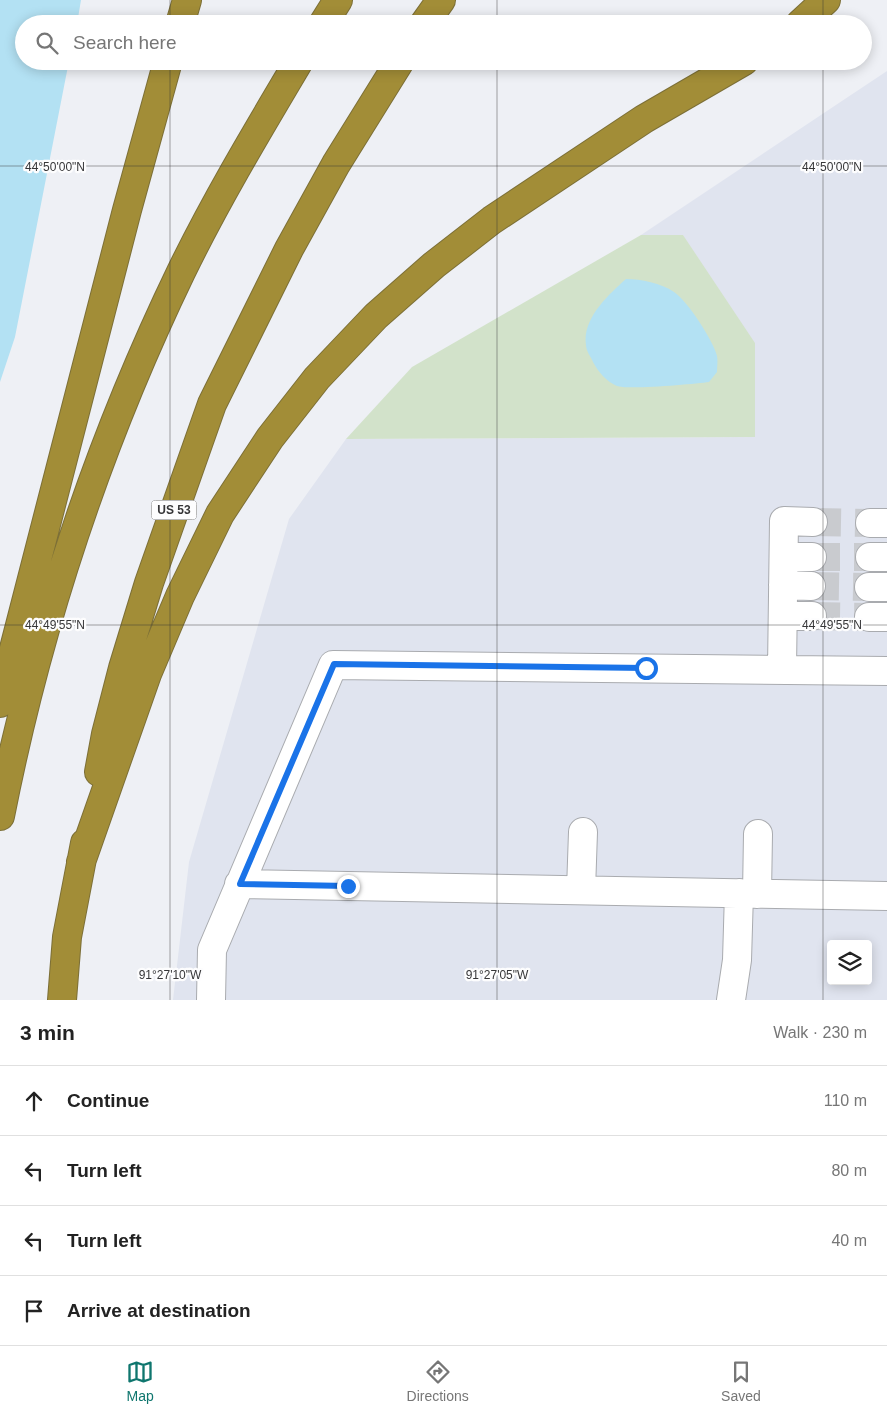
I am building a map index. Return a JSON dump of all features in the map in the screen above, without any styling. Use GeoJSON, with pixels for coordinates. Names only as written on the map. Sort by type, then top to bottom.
{"type":"FeatureCollection","features":[{"type":"Feature","properties":{"kind":"highway"},"geometry":{"type":"LineString","coordinates":[[183,15],[187,0]]}},
{"type":"Feature","properties":{"kind":"highway"},"geometry":{"type":"LineString","coordinates":[[329,15],[338,0]]}},
{"type":"Feature","properties":{"kind":"highway"},"geometry":{"type":"LineString","coordinates":[[430,15],[441,0]]}},
{"type":"Feature","properties":{"kind":"highway"},"geometry":{"type":"LineString","coordinates":[[810,15],[826,0]]}},
{"type":"Feature","properties":{"kind":"highway"},"geometry":{"type":"LineString","coordinates":[[0,703],[96,326],[166,70]]}},
{"type":"Feature","properties":{"kind":"highway"},"geometry":{"type":"LineString","coordinates":[[0,816],[22,717],[59,584],[87,501],[125,400],[181,272],[260,125],[294,70]]}},
{"type":"Feature","properties":{"kind":"highway","name":"US 53"},"geometry":{"type":"LineString","coordinates":[[62,1000],[68,937],[106,734],[123,668],[149,583],[212,404],[303,223],[336,164],[394,70]]}},
{"type":"Feature","properties":{"kind":"highway"},"geometry":{"type":"LineString","coordinates":[[81,862],[147,674],[184,588],[220,514],[270,438],[317,378],[376,316],[434,265],[492,220],[644,119],[728,70]]}},
{"type":"Feature","properties":{"kind":"lane"},"geometry":{"type":"LineString","coordinates":[[782,670],[784,521],[813,522]]}},
{"type":"Feature","properties":{"kind":"lane"},"geometry":{"type":"LineString","coordinates":[[784,557],[812,557]]}},
{"type":"Feature","properties":{"kind":"lane"},"geometry":{"type":"LineString","coordinates":[[783,585],[811,586]]}},
{"type":"Feature","properties":{"kind":"lane"},"geometry":{"type":"LineString","coordinates":[[783,616],[812,616]]}},
{"type":"Feature","properties":{"kind":"lane"},"geometry":{"type":"LineString","coordinates":[[211,1000],[212,950],[334,664],[887,671]]}},
{"type":"Feature","properties":{"kind":"lane"},"geometry":{"type":"LineString","coordinates":[[581,890],[582,832]]}},
{"type":"Feature","properties":{"kind":"lane"},"geometry":{"type":"LineString","coordinates":[[731,1000],[758,834]]}},
{"type":"Feature","properties":{"kind":"lane"},"geometry":{"type":"LineString","coordinates":[[240,884],[887,896]]}},
{"type":"Feature","properties":{"kind":"shaded area"},"geometry":{"type":"Polygon","coordinates":[[[887,71],[887,1000],[173,1000],[189,862],[289,519],[346,439],[755,437],[683,235],[641,235],[887,71]]]}},
{"type":"Feature","properties":{"kind":"green space"},"geometry":{"type":"Polygon","coordinates":[[[641,235],[683,235],[755,343],[755,437],[346,439],[412,367],[641,235]]]}},
{"type":"Feature","properties":{"kind":"water"},"geometry":{"type":"Polygon","coordinates":[[[0,0],[81,0],[78,15],[15,15],[15,70],[67,70],[15,337],[0,382],[0,0]]]}},
{"type":"Feature","properties":{"kind":"water"},"geometry":{"type":"Polygon","coordinates":[[[626,279],[663,286],[674,292],[686,303],[706,332],[717,356],[717,372],[709,382],[623,387],[613,384],[600,373],[586,347],[588,326],[604,300],[626,279]]]}},
{"type":"Feature","properties":{"kind":"tunnel"},"geometry":{"type":"LineString","coordinates":[[813,522],[870,523]]}},
{"type":"Feature","properties":{"kind":"tunnel"},"geometry":{"type":"LineString","coordinates":[[812,557],[870,557]]}},
{"type":"Feature","properties":{"kind":"tunnel"},"geometry":{"type":"LineString","coordinates":[[811,586],[869,587]]}},
{"type":"Feature","properties":{"kind":"tunnel"},"geometry":{"type":"LineString","coordinates":[[812,616],[869,617]]}},
{"type":"Feature","properties":{"kind":"route"},"geometry":{"type":"LineString","coordinates":[[348,886],[240,884],[334,664],[646,668]]}}]}
